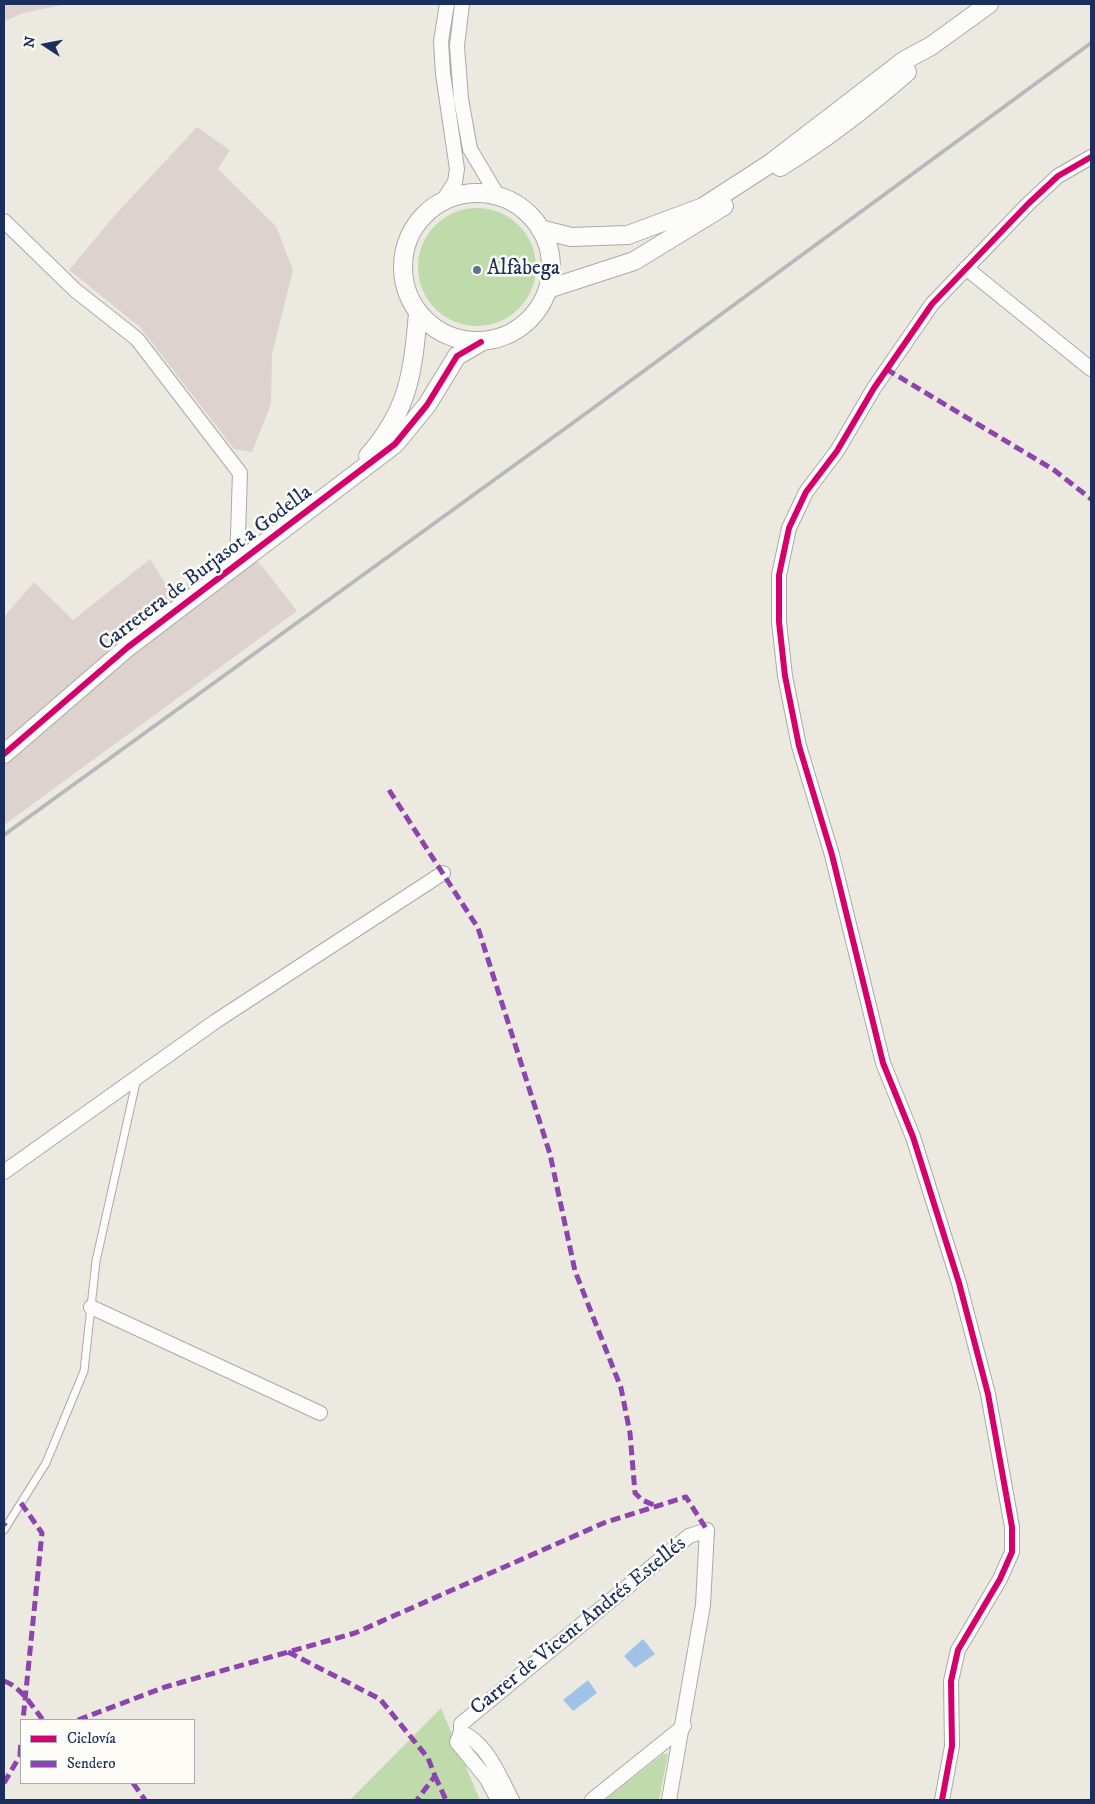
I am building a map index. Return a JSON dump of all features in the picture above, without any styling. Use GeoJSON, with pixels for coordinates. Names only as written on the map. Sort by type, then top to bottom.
{"type":"FeatureCollection","features":[{"type":"Feature","properties":{"kind":"street"},"geometry":{"type":"LineString","coordinates":[[442,202],[455,182],[457,169],[443,74],[441,41],[447,4]]}},
{"type":"Feature","properties":{"kind":"street"},"geometry":{"type":"LineString","coordinates":[[462,4],[457,46],[461,99],[470,149],[498,196]]}},
{"type":"Feature","properties":{"kind":"street"},"geometry":{"type":"LineString","coordinates":[[540,229],[571,237],[628,235],[703,207],[771,162],[905,60],[931,46],[988,4]]}},
{"type":"Feature","properties":{"kind":"street"},"geometry":{"type":"LineString","coordinates":[[548,289],[634,261],[711,216],[864,110],[912,68],[931,46]]}},
{"type":"Feature","properties":{"kind":"street"},"geometry":{"type":"LineString","coordinates":[[942,1800],[952,1746],[951,1682],[958,1650],[1000,1579],[1012,1552],[1012,1527],[988,1394],[959,1283],[913,1137],[883,1063],[832,854],[799,746],[785,676],[779,622],[780,574],[790,528],[806,492],[836,451],[874,388],[932,304],[1058,176],[1091,157]]}},
{"type":"Feature","properties":{"kind":"street"},"geometry":{"type":"LineString","coordinates":[[337,489],[395,444],[427,405],[457,356],[481,342],[503,337],[523,326],[538,310],[548,289],[550,258],[540,229],[529,215],[515,204],[498,196],[470,193],[442,202],[427,212],[415,226],[407,243],[403,261],[404,279],[409,297],[418,312],[430,326],[446,335],[463,340],[481,342]]}},
{"type":"Feature","properties":{"kind":"street"},"geometry":{"type":"LineString","coordinates":[[4,221],[75,290],[138,338],[240,473],[238,565]]}},
{"type":"Feature","properties":{"kind":"street"},"geometry":{"type":"LineString","coordinates":[[966,268],[1091,369]]}},
{"type":"Feature","properties":{"kind":"street"},"geometry":{"type":"LineString","coordinates":[[337,489],[382,440],[406,395],[413,366],[418,312]]}},
{"type":"Feature","properties":{"kind":"street","name":"Carretera de Burjasot a Godella"},"geometry":{"type":"LineString","coordinates":[[4,754],[128,647],[337,489]]}},
{"type":"Feature","properties":{"kind":"street"},"geometry":{"type":"LineString","coordinates":[[4,1172],[216,1022],[444,873]]}},
{"type":"Feature","properties":{"kind":"street"},"geometry":{"type":"LineString","coordinates":[[91,1307],[320,1413]]}},
{"type":"Feature","properties":{"kind":"street","name":"Carrer de Vicent Andrés Estellés"},"geometry":{"type":"LineString","coordinates":[[461,1732],[461,1724],[689,1536],[707,1530],[703,1604],[684,1726]]}},
{"type":"Feature","properties":{"kind":"street"},"geometry":{"type":"LineString","coordinates":[[592,1800],[684,1726]]}},
{"type":"Feature","properties":{"kind":"street"},"geometry":{"type":"LineString","coordinates":[[669,1800],[684,1726]]}},
{"type":"Feature","properties":{"kind":"street"},"geometry":{"type":"LineString","coordinates":[[498,1800],[487,1779],[457,1742],[461,1732],[470,1736],[485,1751],[512,1800]]}},
{"type":"Feature","properties":{"kind":"lane"},"geometry":{"type":"LineString","coordinates":[[4,1530],[46,1463],[84,1371],[96,1261],[138,1078]]}},
{"type":"Feature","properties":{"kind":"shaded area"},"geometry":{"type":"Polygon","coordinates":[[[4,4],[66,4],[20,14],[4,22],[4,4]]]}},
{"type":"Feature","properties":{"kind":"shaded area"},"geometry":{"type":"Polygon","coordinates":[[[197,127],[230,150],[218,169],[276,226],[293,270],[272,354],[271,404],[252,452],[234,449],[140,327],[69,270],[115,215],[197,127]]]}},
{"type":"Feature","properties":{"kind":"shaded area"},"geometry":{"type":"Polygon","coordinates":[[[243,549],[262,566],[297,611],[4,825],[4,617],[34,582],[73,620],[150,559],[172,594],[243,549]]]}},
{"type":"Feature","properties":{"kind":"green space"},"geometry":{"type":"Polygon","coordinates":[[[477,208],[500,213],[519,225],[531,244],[536,267],[531,290],[519,309],[500,321],[477,326],[454,321],[435,309],[423,290],[418,267],[423,244],[435,225],[454,213],[477,208]]]}},
{"type":"Feature","properties":{"kind":"green space"},"geometry":{"type":"Polygon","coordinates":[[[441,1708],[480,1800],[350,1800],[441,1708]]]}},
{"type":"Feature","properties":{"kind":"green space"},"geometry":{"type":"Polygon","coordinates":[[[663,1754],[668,1754],[659,1800],[605,1800],[663,1754]]]}},
{"type":"Feature","properties":{"kind":"water"},"geometry":{"type":"Polygon","coordinates":[[[643,1639],[655,1654],[635,1668],[624,1656],[643,1639]]]}},
{"type":"Feature","properties":{"kind":"water"},"geometry":{"type":"Polygon","coordinates":[[[588,1680],[597,1693],[573,1711],[563,1700],[588,1680]]]}},
{"type":"Feature","properties":{"kind":"railway"},"geometry":{"type":"LineString","coordinates":[[4,835],[581,417],[1091,43]]}},
{"type":"Feature","properties":{"kind":"marked path"},"geometry":{"type":"LineString","coordinates":[[886,369],[1054,470],[1091,499]]}},
{"type":"Feature","properties":{"kind":"marked path"},"geometry":{"type":"LineString","coordinates":[[389,790],[478,928],[550,1154],[575,1271],[621,1388],[630,1433],[635,1493],[642,1500],[656,1506]]}},
{"type":"Feature","properties":{"kind":"marked path"},"geometry":{"type":"LineString","coordinates":[[81,1719],[165,1687],[355,1633],[606,1522],[686,1497],[707,1530]]}},
{"type":"Feature","properties":{"kind":"marked path"},"geometry":{"type":"LineString","coordinates":[[21,1503],[42,1533],[23,1719]]}},
{"type":"Feature","properties":{"kind":"marked path"},"geometry":{"type":"LineString","coordinates":[[288,1652],[380,1699],[428,1758],[435,1776],[417,1800]]}},
{"type":"Feature","properties":{"kind":"marked path"},"geometry":{"type":"LineString","coordinates":[[4,1681],[21,1692],[42,1719]]}},
{"type":"Feature","properties":{"kind":"marked path"},"geometry":{"type":"LineString","coordinates":[[4,1783],[20,1756]]}},
{"type":"Feature","properties":{"kind":"marked path"},"geometry":{"type":"LineString","coordinates":[[435,1776],[446,1800]]}},
{"type":"Feature","properties":{"kind":"marked path"},"geometry":{"type":"LineString","coordinates":[[134,1784],[145,1800]]}},
{"type":"Feature","properties":{"kind":"cycle path"},"geometry":{"type":"LineString","coordinates":[[942,1800],[952,1746],[951,1681],[958,1650],[1000,1579],[1012,1552],[1012,1527],[988,1394],[959,1283],[913,1137],[883,1063],[832,855],[799,746],[785,676],[779,622],[779,575],[789,528],[806,492],[837,451],[874,388],[932,304],[1028,204],[1058,176],[1091,157]]}},
{"type":"Feature","properties":{"kind":"cycle path"},"geometry":{"type":"LineString","coordinates":[[4,754],[128,647],[395,444],[427,405],[457,356],[481,342]]}},
{"type":"Feature","properties":{"kind":"place","name":"Alfàbega"},"geometry":{"type":"Point","coordinates":[477,270]}}]}
